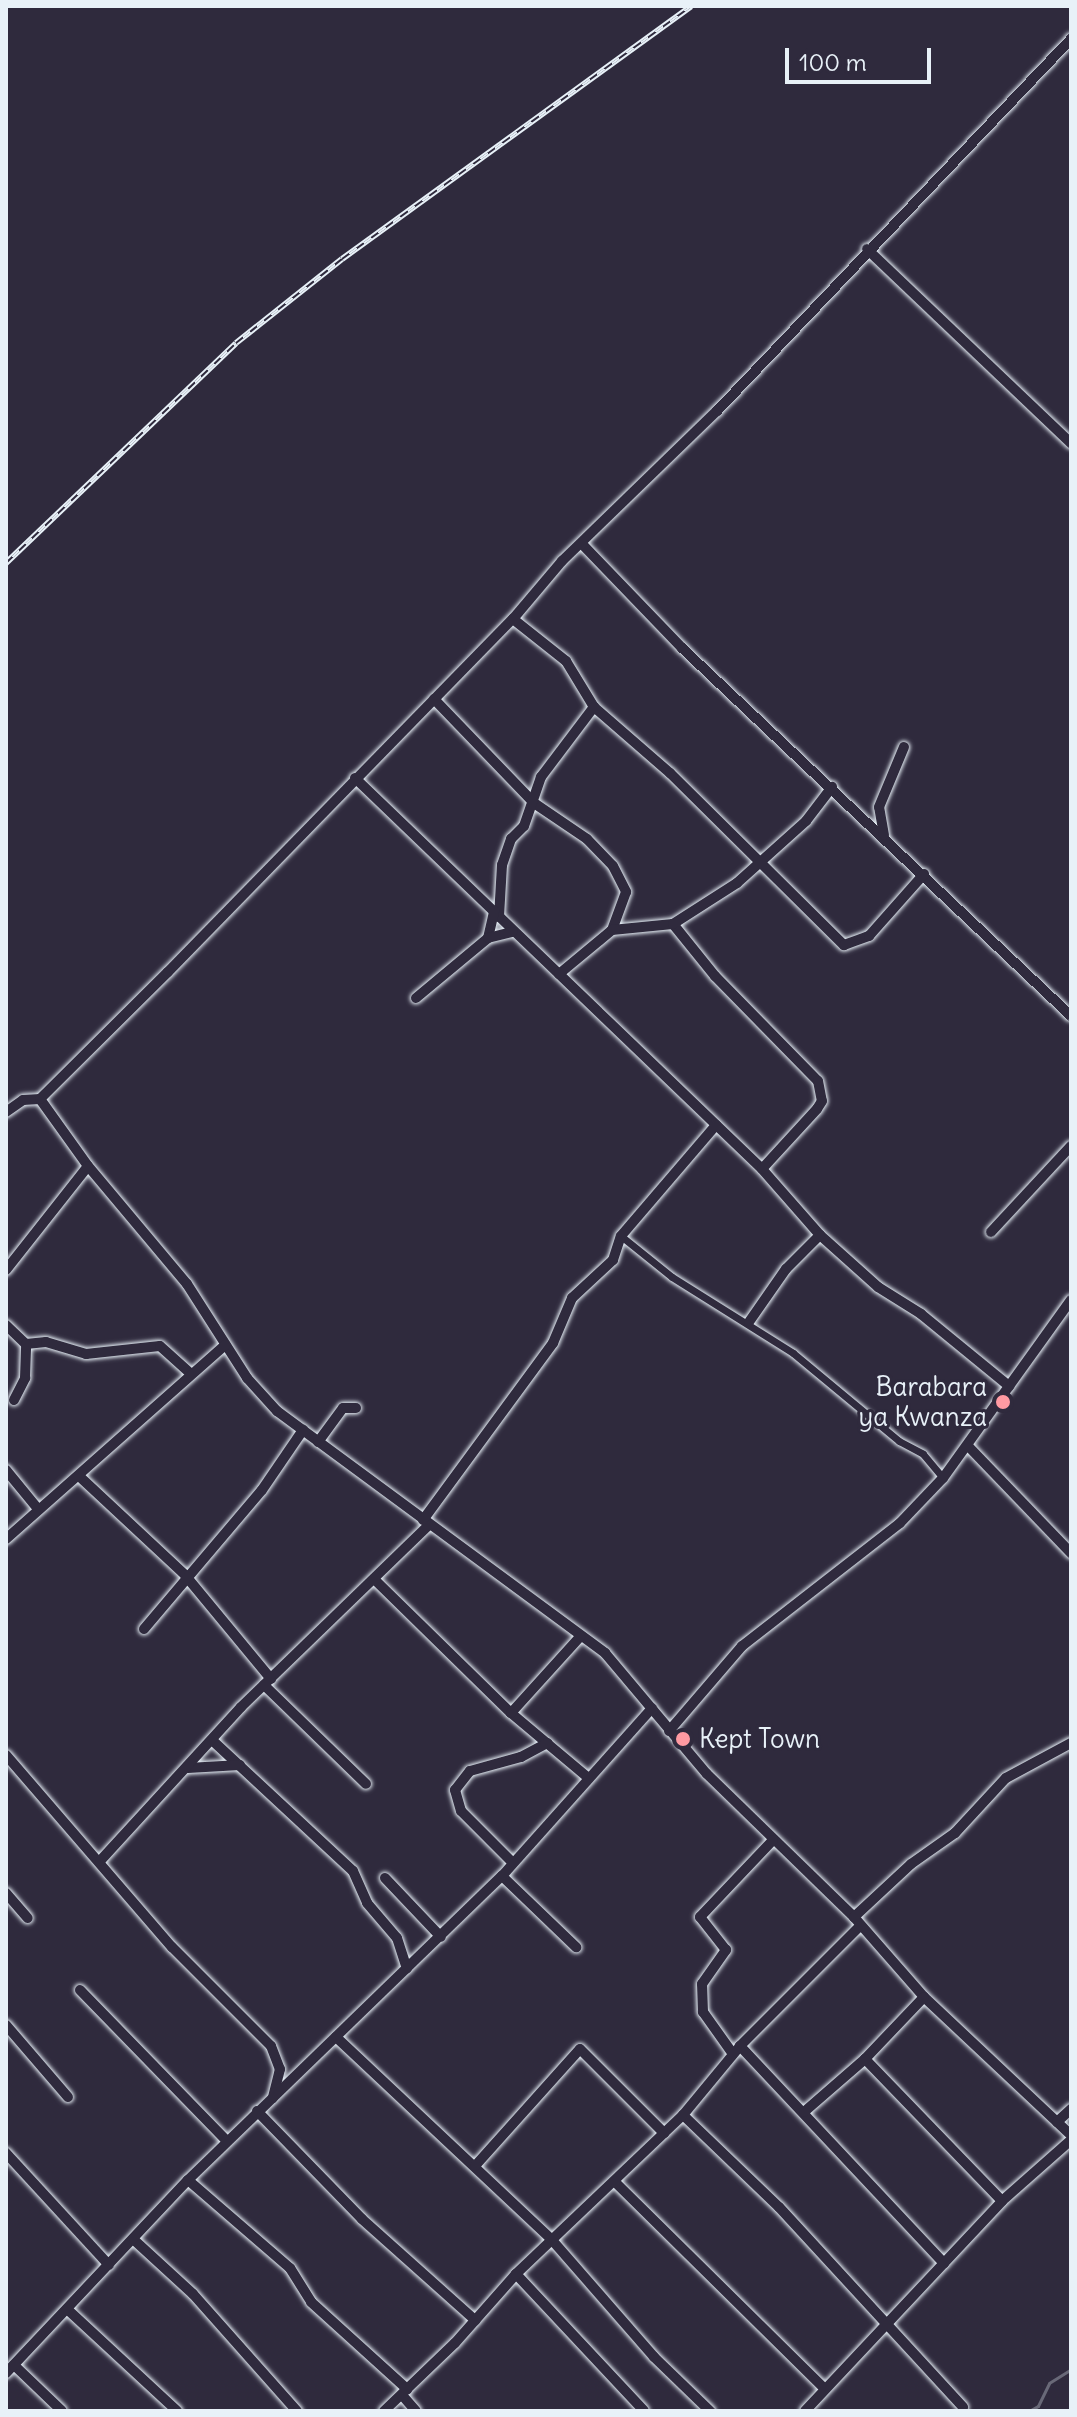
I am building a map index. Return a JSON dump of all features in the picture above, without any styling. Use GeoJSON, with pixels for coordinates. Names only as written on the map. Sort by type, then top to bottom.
{"type":"FeatureCollection","features":[{"type":"Feature","properties":{"kind":"street"},"geometry":{"type":"LineString","coordinates":[[6,1112],[23,1100],[40,1099],[513,619],[582,544],[717,411],[867,249],[1071,39]]}},
{"type":"Feature","properties":{"kind":"street"},"geometry":{"type":"LineString","coordinates":[[867,249],[1071,443]]}},
{"type":"Feature","properties":{"kind":"street"},"geometry":{"type":"LineString","coordinates":[[582,544],[682,648],[1071,1016]]}},
{"type":"Feature","properties":{"kind":"street"},"geometry":{"type":"LineString","coordinates":[[513,619],[566,661],[594,707],[670,773],[834,938],[851,946],[869,936],[924,874]]}},
{"type":"Feature","properties":{"kind":"street"},"geometry":{"type":"LineString","coordinates":[[434,699],[534,803],[587,839],[623,880],[626,892],[612,930],[559,974]]}},
{"type":"Feature","properties":{"kind":"street"},"geometry":{"type":"LineString","coordinates":[[488,938],[497,915],[502,865],[534,803],[541,777],[594,707]]}},
{"type":"Feature","properties":{"kind":"street"},"geometry":{"type":"LineString","coordinates":[[884,837],[879,807],[904,747]]}},
{"type":"Feature","properties":{"kind":"street"},"geometry":{"type":"LineString","coordinates":[[355,778],[762,1169],[820,1235],[878,1287],[921,1314],[1009,1386]]}},
{"type":"Feature","properties":{"kind":"street"},"geometry":{"type":"LineString","coordinates":[[612,930],[673,924],[759,865],[806,821],[832,787]]}},
{"type":"Feature","properties":{"kind":"street"},"geometry":{"type":"LineString","coordinates":[[673,924],[715,976],[818,1081],[822,1101],[817,1109],[762,1169]]}},
{"type":"Feature","properties":{"kind":"street"},"geometry":{"type":"LineString","coordinates":[[416,998],[488,938],[512,932]]}},
{"type":"Feature","properties":{"kind":"street"},"geometry":{"type":"LineString","coordinates":[[40,1099],[88,1166],[187,1284],[225,1345],[260,1392],[318,1442],[425,1523],[605,1653],[669,1731],[857,1922],[924,1997],[1071,2137],[1002,2201],[805,2411]]}},
{"type":"Feature","properties":{"kind":"street"},"geometry":{"type":"LineString","coordinates":[[100,1861],[267,1682],[322,1625],[375,1580],[425,1523],[553,1343],[572,1298],[617,1255],[621,1236],[716,1125]]}},
{"type":"Feature","properties":{"kind":"street"},"geometry":{"type":"LineString","coordinates":[[991,1232],[1071,1146]]}},
{"type":"Feature","properties":{"kind":"street"},"geometry":{"type":"LineString","coordinates":[[6,1270],[88,1166]]}},
{"type":"Feature","properties":{"kind":"street"},"geometry":{"type":"LineString","coordinates":[[749,1322],[786,1269],[820,1235]]}},
{"type":"Feature","properties":{"kind":"street"},"geometry":{"type":"LineString","coordinates":[[621,1236],[672,1277],[749,1322],[899,1441],[923,1454],[943,1478]]}},
{"type":"Feature","properties":{"kind":"street"},"geometry":{"type":"LineString","coordinates":[[669,1731],[742,1646],[900,1523],[943,1478],[1071,1300]]}},
{"type":"Feature","properties":{"kind":"street"},"geometry":{"type":"LineString","coordinates":[[6,1325],[26,1344],[25,1378],[14,1400]]}},
{"type":"Feature","properties":{"kind":"street"},"geometry":{"type":"LineString","coordinates":[[26,1344],[46,1342],[92,1354],[160,1346],[190,1373]]}},
{"type":"Feature","properties":{"kind":"street"},"geometry":{"type":"LineString","coordinates":[[6,1539],[225,1345]]}},
{"type":"Feature","properties":{"kind":"street"},"geometry":{"type":"LineString","coordinates":[[318,1442],[343,1408],[356,1408]]}},
{"type":"Feature","properties":{"kind":"street"},"geometry":{"type":"LineString","coordinates":[[144,1629],[185,1575],[262,1490],[303,1430]]}},
{"type":"Feature","properties":{"kind":"street"},"geometry":{"type":"LineString","coordinates":[[968,1446],[1071,1553]]}},
{"type":"Feature","properties":{"kind":"street"},"geometry":{"type":"LineString","coordinates":[[6,1470],[38,1509]]}},
{"type":"Feature","properties":{"kind":"street"},"geometry":{"type":"LineString","coordinates":[[79,1476],[185,1575],[267,1682],[366,1784]]}},
{"type":"Feature","properties":{"kind":"street"},"geometry":{"type":"LineString","coordinates":[[375,1580],[511,1713],[586,1776]]}},
{"type":"Feature","properties":{"kind":"street"},"geometry":{"type":"LineString","coordinates":[[511,1713],[580,1637]]}},
{"type":"Feature","properties":{"kind":"street"},"geometry":{"type":"LineString","coordinates":[[62,2411],[10,2369],[188,2180],[502,1876],[586,1776],[652,1708]]}},
{"type":"Feature","properties":{"kind":"street"},"geometry":{"type":"LineString","coordinates":[[213,1741],[353,1871],[367,1903],[397,1938],[407,1968]]}},
{"type":"Feature","properties":{"kind":"street"},"geometry":{"type":"LineString","coordinates":[[512,1862],[461,1811],[455,1790],[470,1771],[521,1757],[547,1743]]}},
{"type":"Feature","properties":{"kind":"street"},"geometry":{"type":"LineString","coordinates":[[384,2411],[516,2274],[683,2115],[737,2050],[911,1864],[955,1833],[1006,1778],[1071,1743]]}},
{"type":"Feature","properties":{"kind":"street"},"geometry":{"type":"LineString","coordinates":[[6,1755],[172,1947],[271,2046],[280,2069],[273,2098]]}},
{"type":"Feature","properties":{"kind":"street"},"geometry":{"type":"LineString","coordinates":[[188,1768],[240,1765]]}},
{"type":"Feature","properties":{"kind":"street"},"geometry":{"type":"LineString","coordinates":[[773,1840],[700,1917],[726,1950],[702,1984],[703,2012],[737,2050],[804,2112],[944,2263]]}},
{"type":"Feature","properties":{"kind":"street"},"geometry":{"type":"LineString","coordinates":[[502,1876],[576,1947]]}},
{"type":"Feature","properties":{"kind":"street"},"geometry":{"type":"LineString","coordinates":[[385,1878],[441,1937]]}},
{"type":"Feature","properties":{"kind":"street"},"geometry":{"type":"LineString","coordinates":[[6,1893],[28,1918]]}},
{"type":"Feature","properties":{"kind":"street"},"geometry":{"type":"LineString","coordinates":[[80,1990],[227,2141]]}},
{"type":"Feature","properties":{"kind":"street"},"geometry":{"type":"LineString","coordinates":[[804,2112],[865,2059],[924,1997]]}},
{"type":"Feature","properties":{"kind":"street"},"geometry":{"type":"LineString","coordinates":[[6,2025],[68,2097]]}},
{"type":"Feature","properties":{"kind":"street"},"geometry":{"type":"LineString","coordinates":[[336,2037],[421,2122],[475,2166],[552,2240],[654,2357],[710,2411]]}},
{"type":"Feature","properties":{"kind":"street"},"geometry":{"type":"LineString","coordinates":[[475,2166],[580,2049],[664,2133]]}},
{"type":"Feature","properties":{"kind":"street"},"geometry":{"type":"LineString","coordinates":[[865,2059],[1002,2201]]}},
{"type":"Feature","properties":{"kind":"street"},"geometry":{"type":"LineString","coordinates":[[1057,2122],[1071,2109]]}},
{"type":"Feature","properties":{"kind":"street"},"geometry":{"type":"LineString","coordinates":[[257,2111],[362,2219],[475,2320]]}},
{"type":"Feature","properties":{"kind":"street"},"geometry":{"type":"LineString","coordinates":[[683,2115],[779,2207],[963,2407]]}},
{"type":"Feature","properties":{"kind":"street"},"geometry":{"type":"LineString","coordinates":[[6,2153],[109,2265]]}},
{"type":"Feature","properties":{"kind":"street"},"geometry":{"type":"LineString","coordinates":[[188,2180],[290,2268],[311,2302],[404,2392],[416,2411]]}},
{"type":"Feature","properties":{"kind":"street"},"geometry":{"type":"LineString","coordinates":[[615,2182],[824,2388]]}},
{"type":"Feature","properties":{"kind":"street"},"geometry":{"type":"LineString","coordinates":[[133,2239],[193,2294],[297,2411]]}},
{"type":"Feature","properties":{"kind":"street"},"geometry":{"type":"LineString","coordinates":[[516,2274],[644,2411]]}},
{"type":"Feature","properties":{"kind":"street"},"geometry":{"type":"LineString","coordinates":[[67,2309],[177,2411]]}},
{"type":"Feature","properties":{"kind":"waterway"},"geometry":{"type":"LineString","coordinates":[[1029,2411],[1038,2406],[1049,2383],[1071,2369]]}},
{"type":"Feature","properties":{"kind":"railway"},"geometry":{"type":"LineString","coordinates":[[6,563],[236,343],[342,259],[691,6]]}},
{"type":"Feature","properties":{"kind":"place","name":"Barabara ya Kwanza"},"geometry":{"type":"Point","coordinates":[1003,1402]}},
{"type":"Feature","properties":{"kind":"place","name":"Kept Town"},"geometry":{"type":"Point","coordinates":[683,1739]}}]}
